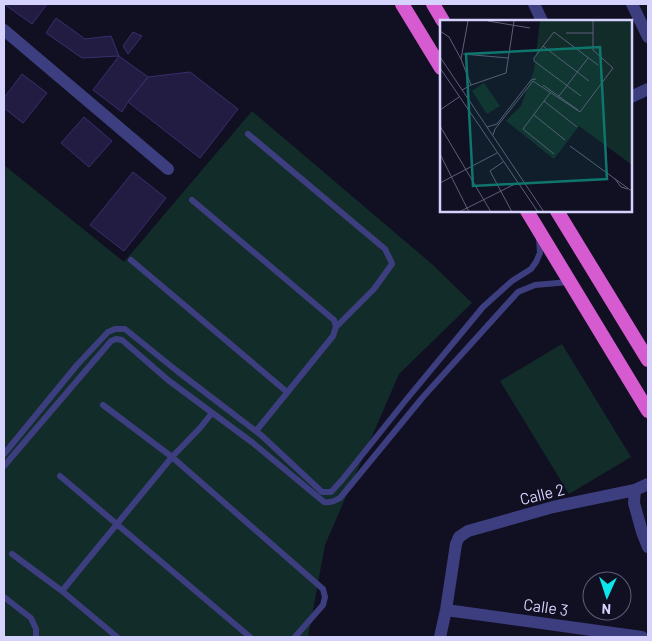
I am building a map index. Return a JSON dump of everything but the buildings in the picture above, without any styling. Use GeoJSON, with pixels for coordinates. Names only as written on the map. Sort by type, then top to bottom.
{"type":"FeatureCollection","features":[{"type":"Feature","properties":{"kind":"highway"},"geometry":{"type":"LineString","coordinates":[[402,4],[440,66]]}},
{"type":"Feature","properties":{"kind":"highway"},"geometry":{"type":"LineString","coordinates":[[434,4],[442,20]]}},
{"type":"Feature","properties":{"kind":"highway"},"geometry":{"type":"LineString","coordinates":[[528,212],[648,411]]}},
{"type":"Feature","properties":{"kind":"highway"},"geometry":{"type":"LineString","coordinates":[[558,212],[648,360]]}},
{"type":"Feature","properties":{"kind":"street"},"geometry":{"type":"LineString","coordinates":[[534,4],[542,20]]}},
{"type":"Feature","properties":{"kind":"street"},"geometry":{"type":"LineString","coordinates":[[632,4],[648,37]]}},
{"type":"Feature","properties":{"kind":"street"},"geometry":{"type":"LineString","coordinates":[[4,30],[168,169]]}},
{"type":"Feature","properties":{"kind":"street"},"geometry":{"type":"LineString","coordinates":[[632,97],[648,89]]}},
{"type":"Feature","properties":{"kind":"street","name":"Calle 2"},"geometry":{"type":"LineString","coordinates":[[446,610],[456,544],[459,537],[468,531],[552,507],[635,490],[648,484]]}},
{"type":"Feature","properties":{"kind":"street"},"geometry":{"type":"LineString","coordinates":[[635,490],[634,503],[648,547]]}},
{"type":"Feature","properties":{"kind":"street"},"geometry":{"type":"LineString","coordinates":[[440,637],[446,610]]}},
{"type":"Feature","properties":{"kind":"street","name":"Calle 3"},"geometry":{"type":"LineString","coordinates":[[446,610],[642,637]]}},
{"type":"Feature","properties":{"kind":"lane"},"geometry":{"type":"LineString","coordinates":[[248,134],[385,249],[392,264],[374,289],[336,327],[333,336],[256,431]]}},
{"type":"Feature","properties":{"kind":"lane"},"geometry":{"type":"LineString","coordinates":[[192,200],[334,320],[336,327]]}},
{"type":"Feature","properties":{"kind":"lane"},"geometry":{"type":"LineString","coordinates":[[4,454],[77,365],[108,332],[115,329],[125,329],[256,431],[322,492],[331,492],[484,307],[536,262],[540,253],[539,232]]}},
{"type":"Feature","properties":{"kind":"lane"},"geometry":{"type":"LineString","coordinates":[[131,260],[287,392]]}},
{"type":"Feature","properties":{"kind":"lane"},"geometry":{"type":"LineString","coordinates":[[512,281],[518,292]]}},
{"type":"Feature","properties":{"kind":"lane"},"geometry":{"type":"LineString","coordinates":[[4,466],[111,340],[116,339],[122,340],[168,380],[253,443],[324,502],[329,503],[340,498],[423,397],[518,292],[535,285],[570,282]]}},
{"type":"Feature","properties":{"kind":"lane"},"geometry":{"type":"LineString","coordinates":[[168,380],[177,371]]}},
{"type":"Feature","properties":{"kind":"lane"},"geometry":{"type":"LineString","coordinates":[[103,405],[172,457],[323,589],[325,597],[323,605],[295,637]]}},
{"type":"Feature","properties":{"kind":"lane"},"geometry":{"type":"LineString","coordinates":[[62,591],[172,457],[212,413]]}},
{"type":"Feature","properties":{"kind":"lane"},"geometry":{"type":"LineString","coordinates":[[60,476],[250,637]]}},
{"type":"Feature","properties":{"kind":"lane"},"geometry":{"type":"LineString","coordinates":[[326,493],[329,503]]}},
{"type":"Feature","properties":{"kind":"lane"},"geometry":{"type":"LineString","coordinates":[[12,554],[62,591],[117,637]]}},
{"type":"Feature","properties":{"kind":"lane"},"geometry":{"type":"LineString","coordinates":[[4,596],[31,618],[36,629],[36,637]]}},
{"type":"Feature","properties":{"kind":"green space"},"geometry":{"type":"Polygon","coordinates":[[[252,111],[433,265],[472,303],[399,374],[325,545],[308,637],[4,637],[4,165],[124,262],[252,111]]]}},
{"type":"Feature","properties":{"kind":"green space"},"geometry":{"type":"Polygon","coordinates":[[[562,344],[631,457],[569,494],[500,381],[562,344]]]}}]}
